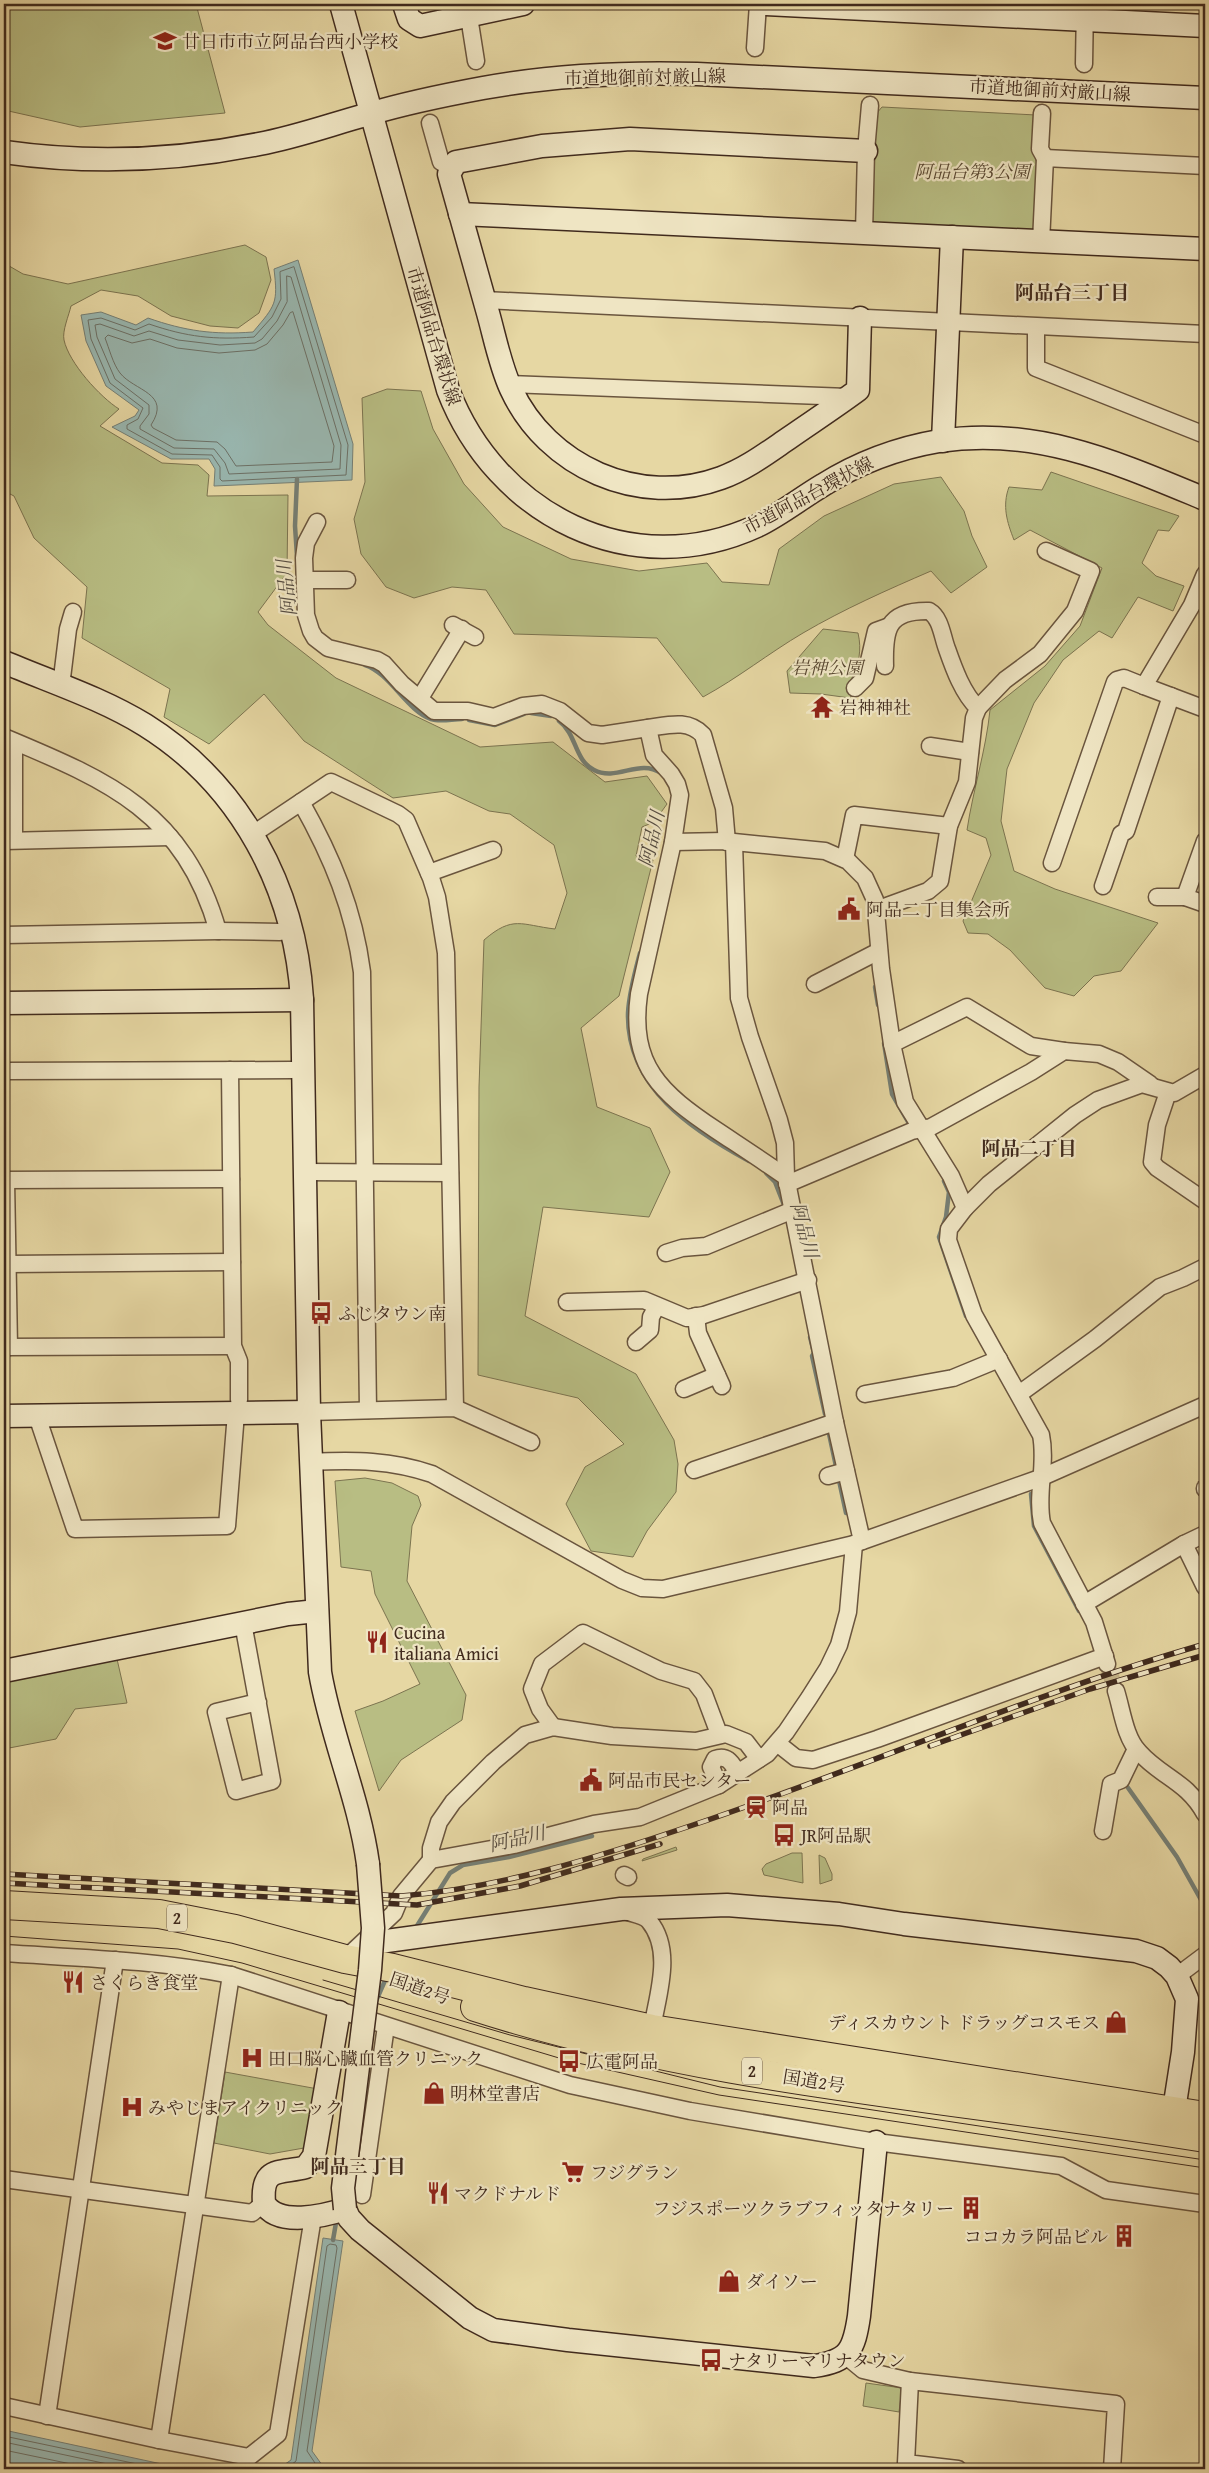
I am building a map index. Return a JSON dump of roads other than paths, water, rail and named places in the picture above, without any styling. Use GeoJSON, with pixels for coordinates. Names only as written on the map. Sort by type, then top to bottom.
{"type":"FeatureCollection","features":[{"type":"Feature","properties":{"kind":"highway","name":"国道2号"},"geometry":{"type":"LineString","coordinates":[[4,1905],[158,1914],[235,1929],[345,1959],[393,1968],[524,2001],[652,2029],[1173,2121],[1205,2138]]}},
{"type":"Feature","properties":{"kind":"highway","name":"国道2号"},"geometry":{"type":"LineString","coordinates":[[345,1959],[390,1979],[519,2021],[648,2052],[802,2079],[1173,2121],[1205,2116]]}},
{"type":"Feature","properties":{"kind":"street","name":"市道阿品台環状線"},"geometry":{"type":"LineString","coordinates":[[341,4],[448,390],[456,411],[492,468],[513,488],[543,511],[582,531],[626,543],[670,546],[707,542],[756,526],[860,465],[900,450],[943,441],[1005,438],[1079,450],[1115,462],[1205,498]]}},
{"type":"Feature","properties":{"kind":"street"},"geometry":{"type":"LineString","coordinates":[[404,4],[409,20],[420,26],[468,9],[524,4]]}},
{"type":"Feature","properties":{"kind":"street"},"geometry":{"type":"LineString","coordinates":[[756,48],[758,4]]}},
{"type":"Feature","properties":{"kind":"street"},"geometry":{"type":"LineString","coordinates":[[766,4],[1085,12],[1205,26]]}},
{"type":"Feature","properties":{"kind":"street"},"geometry":{"type":"LineString","coordinates":[[468,9],[476,61]]}},
{"type":"Feature","properties":{"kind":"street"},"geometry":{"type":"LineString","coordinates":[[1084,64],[1085,12]]}},
{"type":"Feature","properties":{"kind":"street","name":"市道地御前対厳山線"},"geometry":{"type":"LineString","coordinates":[[4,152],[45,157],[107,160],[199,154],[290,137],[370,113],[510,84],[572,76],[644,73],[1205,98]]}},
{"type":"Feature","properties":{"kind":"street"},"geometry":{"type":"LineString","coordinates":[[864,233],[866,151],[870,105]]}},
{"type":"Feature","properties":{"kind":"street"},"geometry":{"type":"LineString","coordinates":[[1041,242],[1045,158],[1040,149],[1042,113]]}},
{"type":"Feature","properties":{"kind":"street"},"geometry":{"type":"LineString","coordinates":[[430,123],[441,162],[452,168]]}},
{"type":"Feature","properties":{"kind":"street"},"geometry":{"type":"LineString","coordinates":[[860,318],[858,390],[740,470],[701,484],[659,488],[618,482],[598,475],[568,458],[547,440],[521,407],[509,384],[449,174],[456,162],[542,146],[630,139],[866,151]]}},
{"type":"Feature","properties":{"kind":"street"},"geometry":{"type":"LineString","coordinates":[[1045,158],[1205,166]]}},
{"type":"Feature","properties":{"kind":"street"},"geometry":{"type":"LineString","coordinates":[[460,214],[1205,249]]}},
{"type":"Feature","properties":{"kind":"street"},"geometry":{"type":"LineString","coordinates":[[943,441],[952,237]]}},
{"type":"Feature","properties":{"kind":"street"},"geometry":{"type":"LineString","coordinates":[[484,300],[1205,334]]}},
{"type":"Feature","properties":{"kind":"street"},"geometry":{"type":"LineString","coordinates":[[1036,326],[1036,368],[1205,435]]}},
{"type":"Feature","properties":{"kind":"street"},"geometry":{"type":"LineString","coordinates":[[509,384],[848,397]]}},
{"type":"Feature","properties":{"kind":"street"},"geometry":{"type":"LineString","coordinates":[[317,522],[306,543],[305,580],[308,623],[315,638],[328,648],[380,662],[403,685],[434,711],[468,710],[494,717],[523,706],[542,704],[560,711],[582,730],[595,735],[688,724],[697,728],[704,735],[724,808],[731,842],[740,998],[750,1037],[779,1120],[785,1143],[787,1181],[829,1424],[839,1473],[858,1542],[842,1637],[828,1668],[778,1743],[759,1759],[719,1785],[640,1817],[594,1824],[514,1845],[431,1860]]}},
{"type":"Feature","properties":{"kind":"street"},"geometry":{"type":"LineString","coordinates":[[876,910],[934,887],[942,873],[950,826],[967,782],[978,708],[1005,680],[1040,654],[1078,604],[1091,571],[1046,550]]}},
{"type":"Feature","properties":{"kind":"street"},"geometry":{"type":"LineString","coordinates":[[1144,686],[1192,604],[1205,574]]}},
{"type":"Feature","properties":{"kind":"street"},"geometry":{"type":"LineString","coordinates":[[305,580],[347,580]]}},
{"type":"Feature","properties":{"kind":"street"},"geometry":{"type":"LineString","coordinates":[[885,666],[885,640],[888,628],[894,620],[903,615],[923,611],[934,614],[952,662],[967,694],[978,708]]}},
{"type":"Feature","properties":{"kind":"street"},"geometry":{"type":"LineString","coordinates":[[61,686],[68,629],[73,612]]}},
{"type":"Feature","properties":{"kind":"street"},"geometry":{"type":"LineString","coordinates":[[855,688],[865,678],[876,631],[888,628]]}},
{"type":"Feature","properties":{"kind":"street"},"geometry":{"type":"LineString","coordinates":[[420,698],[463,630]]}},
{"type":"Feature","properties":{"kind":"street"},"geometry":{"type":"LineString","coordinates":[[4,662],[123,713],[186,755],[222,791],[253,834],[284,900],[297,949],[302,1000],[309,1412],[322,1688],[357,1806],[368,1864],[372,1943],[340,2212]]}},
{"type":"Feature","properties":{"kind":"street"},"geometry":{"type":"LineString","coordinates":[[1052,863],[1115,682],[1124,678],[1205,709]]}},
{"type":"Feature","properties":{"kind":"street"},"geometry":{"type":"LineString","coordinates":[[1104,886],[1121,834],[1126,831],[1170,696]]}},
{"type":"Feature","properties":{"kind":"street"},"geometry":{"type":"LineString","coordinates":[[648,728],[654,755],[678,784],[680,795],[673,842],[639,994],[637,1031],[641,1050],[658,1083],[670,1097],[787,1181]]}},
{"type":"Feature","properties":{"kind":"street"},"geometry":{"type":"LineString","coordinates":[[170,838],[9,841],[9,739],[105,782],[141,808],[170,838],[197,876],[218,932]]}},
{"type":"Feature","properties":{"kind":"street"},"geometry":{"type":"LineString","coordinates":[[930,746],[970,752]]}},
{"type":"Feature","properties":{"kind":"street"},"geometry":{"type":"LineString","coordinates":[[253,834],[331,782],[398,814],[406,820],[429,873],[437,897],[446,953],[455,1408]]}},
{"type":"Feature","properties":{"kind":"street"},"geometry":{"type":"LineString","coordinates":[[301,802],[339,875],[359,947],[363,997],[368,1410]]}},
{"type":"Feature","properties":{"kind":"street"},"geometry":{"type":"LineString","coordinates":[[845,859],[854,815],[950,826]]}},
{"type":"Feature","properties":{"kind":"street"},"geometry":{"type":"LineString","coordinates":[[1185,897],[1205,841]]}},
{"type":"Feature","properties":{"kind":"street"},"geometry":{"type":"LineString","coordinates":[[673,842],[731,842],[813,849],[831,853],[845,859],[865,878],[871,888],[876,910],[874,954],[905,1102],[916,1130],[951,1176],[965,1208]]}},
{"type":"Feature","properties":{"kind":"street"},"geometry":{"type":"LineString","coordinates":[[429,873],[493,850]]}},
{"type":"Feature","properties":{"kind":"street"},"geometry":{"type":"LineString","coordinates":[[1156,897],[1185,897],[1205,904]]}},
{"type":"Feature","properties":{"kind":"street"},"geometry":{"type":"LineString","coordinates":[[4,935],[280,932]]}},
{"type":"Feature","properties":{"kind":"street"},"geometry":{"type":"LineString","coordinates":[[815,984],[874,954]]}},
{"type":"Feature","properties":{"kind":"street"},"geometry":{"type":"LineString","coordinates":[[4,1003],[302,1000]]}},
{"type":"Feature","properties":{"kind":"street"},"geometry":{"type":"LineString","coordinates":[[892,1044],[967,1007],[1031,1046],[1064,1052],[1099,1054],[1118,1062],[1150,1084],[1168,1092],[1179,1091],[1205,1075]]}},
{"type":"Feature","properties":{"kind":"street"},"geometry":{"type":"LineString","coordinates":[[787,1181],[916,1130],[931,1127],[1064,1052]]}},
{"type":"Feature","properties":{"kind":"street"},"geometry":{"type":"LineString","coordinates":[[37,1416],[75,1528],[227,1526],[239,1362],[233,1346],[230,1070]]}},
{"type":"Feature","properties":{"kind":"street"},"geometry":{"type":"LineString","coordinates":[[4,1071],[292,1070]]}},
{"type":"Feature","properties":{"kind":"street"},"geometry":{"type":"LineString","coordinates":[[778,1743],[796,1758],[813,1760],[1106,1660],[1096,1626],[1042,1523],[1034,1480],[1043,1455],[1041,1435],[1019,1394],[994,1361],[974,1315],[948,1240],[949,1230],[965,1208],[989,1184],[1086,1107],[1135,1085],[1150,1084]]}},
{"type":"Feature","properties":{"kind":"street"},"geometry":{"type":"LineString","coordinates":[[1168,1092],[1157,1125],[1152,1162],[1157,1168],[1205,1201]]}},
{"type":"Feature","properties":{"kind":"street"},"geometry":{"type":"LineString","coordinates":[[306,1172],[450,1173]]}},
{"type":"Feature","properties":{"kind":"street"},"geometry":{"type":"LineString","coordinates":[[231,1178],[5,1180],[8,1264],[6,1347],[233,1346]]}},
{"type":"Feature","properties":{"kind":"street"},"geometry":{"type":"LineString","coordinates":[[666,1253],[682,1248],[706,1246],[793,1210]]}},
{"type":"Feature","properties":{"kind":"street"},"geometry":{"type":"LineString","coordinates":[[8,1264],[232,1262]]}},
{"type":"Feature","properties":{"kind":"street"},"geometry":{"type":"LineString","coordinates":[[1019,1394],[1096,1339],[1160,1286],[1183,1278],[1205,1267]]}},
{"type":"Feature","properties":{"kind":"street"},"geometry":{"type":"LineString","coordinates":[[567,1302],[644,1300],[687,1318],[803,1281]]}},
{"type":"Feature","properties":{"kind":"street"},"geometry":{"type":"LineString","coordinates":[[636,1342],[650,1330],[651,1317],[657,1306]]}},
{"type":"Feature","properties":{"kind":"street"},"geometry":{"type":"LineString","coordinates":[[684,1389],[719,1381],[698,1333],[696,1316]]}},
{"type":"Feature","properties":{"kind":"street"},"geometry":{"type":"LineString","coordinates":[[865,1394],[953,1378],[994,1361]]}},
{"type":"Feature","properties":{"kind":"street"},"geometry":{"type":"LineString","coordinates":[[311,1462],[375,1460],[414,1468],[432,1474],[622,1580],[642,1588],[674,1587],[858,1542],[1034,1480],[1205,1405]]}},
{"type":"Feature","properties":{"kind":"street"},"geometry":{"type":"LineString","coordinates":[[4,1416],[237,1407],[309,1412],[455,1408],[531,1442]]}},
{"type":"Feature","properties":{"kind":"street"},"geometry":{"type":"LineString","coordinates":[[694,1470],[829,1424]]}},
{"type":"Feature","properties":{"kind":"street"},"geometry":{"type":"LineString","coordinates":[[1084,1604],[1184,1544],[1205,1534]]}},
{"type":"Feature","properties":{"kind":"street"},"geometry":{"type":"LineString","coordinates":[[1184,1544],[1205,1587]]}},
{"type":"Feature","properties":{"kind":"street"},"geometry":{"type":"LineString","coordinates":[[4,1671],[288,1614],[317,1611]]}},
{"type":"Feature","properties":{"kind":"street"},"geometry":{"type":"LineString","coordinates":[[243,1623],[258,1702],[272,1781],[236,1791],[216,1712],[258,1702]]}},
{"type":"Feature","properties":{"kind":"street"},"geometry":{"type":"LineString","coordinates":[[553,1727],[540,1709],[532,1689],[542,1664],[583,1633],[661,1671],[694,1681],[704,1694],[719,1734]]}},
{"type":"Feature","properties":{"kind":"street"},"geometry":{"type":"LineString","coordinates":[[1116,1692],[1136,1749],[1187,1789],[1205,1814]]}},
{"type":"Feature","properties":{"kind":"street"},"geometry":{"type":"LineString","coordinates":[[345,1959],[394,1913],[401,1896],[431,1860],[439,1822],[453,1802],[493,1762],[525,1735],[553,1727],[612,1736],[696,1741],[719,1734],[740,1738],[752,1747],[759,1759]]}},
{"type":"Feature","properties":{"kind":"street"},"geometry":{"type":"LineString","coordinates":[[1103,1831],[1111,1784],[1121,1780],[1136,1749]]}},
{"type":"Feature","properties":{"kind":"street"},"geometry":{"type":"LineString","coordinates":[[719,1785],[711,1767],[716,1759],[725,1757],[738,1773]]}},
{"type":"Feature","properties":{"kind":"street"},"geometry":{"type":"LineString","coordinates":[[372,1943],[621,1909],[740,1905],[839,1914],[904,1924],[1136,1952],[1158,1958],[1177,1976],[1187,1999],[1184,2052],[1173,2121]]}},
{"type":"Feature","properties":{"kind":"street"},"geometry":{"type":"LineString","coordinates":[[621,1909],[648,1920],[660,1941],[661,1979],[652,2029]]}},
{"type":"Feature","properties":{"kind":"street"},"geometry":{"type":"LineString","coordinates":[[4,1953],[115,1960],[231,1975],[339,2012],[506,2063],[570,2085],[690,2111],[876,2142],[1061,2166],[1106,2190],[1205,2204]]}},
{"type":"Feature","properties":{"kind":"street"},"geometry":{"type":"LineString","coordinates":[[1177,1976],[1205,1955]]}},
{"type":"Feature","properties":{"kind":"street"},"geometry":{"type":"LineString","coordinates":[[47,2416],[83,2190],[115,1960]]}},
{"type":"Feature","properties":{"kind":"street"},"geometry":{"type":"LineString","coordinates":[[159,2440],[231,1975]]}},
{"type":"Feature","properties":{"kind":"street"},"geometry":{"type":"LineString","coordinates":[[4,2178],[252,2213],[264,2203],[266,2184],[274,2172],[306,2167],[314,2156],[339,2012]]}},
{"type":"Feature","properties":{"kind":"street"},"geometry":{"type":"LineString","coordinates":[[4,2406],[159,2440],[249,2457],[278,2434],[340,2212],[386,2026]]}},
{"type":"Feature","properties":{"kind":"street"},"geometry":{"type":"LineString","coordinates":[[264,2203],[273,2214],[340,2212],[470,2318],[494,2330],[568,2340],[814,2366],[829,2364],[846,2356],[855,2341],[876,2142]]}},
{"type":"Feature","properties":{"kind":"street"},"geometry":{"type":"LineString","coordinates":[[846,2356],[863,2370],[910,2381],[1116,2404],[1112,2469]]}},
{"type":"Feature","properties":{"kind":"street"},"geometry":{"type":"LineString","coordinates":[[910,2381],[906,2463],[958,2469]]}},
{"type":"Feature","properties":{"kind":"water"},"geometry":{"type":"Polygon","coordinates":[[[298,260],[353,444],[352,480],[214,486],[215,469],[209,459],[171,459],[112,427],[135,416],[139,410],[106,386],[86,341],[81,315],[101,312],[136,325],[148,318],[200,331],[225,333],[253,332],[267,316],[274,303],[276,289],[274,269],[298,260]]]}},
{"type":"Feature","properties":{"kind":"water"},"geometry":{"type":"Polygon","coordinates":[[[323,2238],[343,2241],[312,2451],[325,2469],[278,2469],[291,2460],[323,2238]]]}},
{"type":"Feature","properties":{"kind":"water"},"geometry":{"type":"Polygon","coordinates":[[[4,2430],[185,2469],[4,2469],[4,2430]]]}},
{"type":"Feature","properties":{"kind":"waterway","name":"阿品川"},"geometry":{"type":"LineString","coordinates":[[297,479],[295,526],[297,556]]}},
{"type":"Feature","properties":{"kind":"waterway","name":"阿品川"},"geometry":{"type":"LineString","coordinates":[[365,665],[374,669],[382,676],[422,715],[438,720],[462,719]]}},
{"type":"Feature","properties":{"kind":"waterway","name":"阿品川"},"geometry":{"type":"LineString","coordinates":[[531,713],[551,716]]}},
{"type":"Feature","properties":{"kind":"waterway","name":"阿品川"},"geometry":{"type":"LineString","coordinates":[[469,720],[495,725],[524,714]]}},
{"type":"Feature","properties":{"kind":"waterway","name":"阿品川"},"geometry":{"type":"LineString","coordinates":[[559,721],[565,726],[587,766],[594,770],[611,773],[644,768],[653,769],[661,773]]}},
{"type":"Feature","properties":{"kind":"waterway","name":"阿品川"},"geometry":{"type":"LineString","coordinates":[[640,953],[631,990],[628,1013],[630,1039],[638,1063],[650,1084],[666,1103],[685,1120],[727,1149],[749,1161]]}},
{"type":"Feature","properties":{"kind":"waterway"},"geometry":{"type":"LineString","coordinates":[[875,987],[878,1005]]}},
{"type":"Feature","properties":{"kind":"waterway"},"geometry":{"type":"LineString","coordinates":[[884,1043],[892,1094],[910,1125]]}},
{"type":"Feature","properties":{"kind":"waterway","name":"阿品川"},"geometry":{"type":"LineString","coordinates":[[766,1173],[775,1182],[784,1205]]}},
{"type":"Feature","properties":{"kind":"waterway"},"geometry":{"type":"LineString","coordinates":[[944,1181],[949,1192],[946,1217],[939,1237],[966,1316]]}},
{"type":"Feature","properties":{"kind":"waterway","name":"阿品川"},"geometry":{"type":"LineString","coordinates":[[810,1337],[814,1353],[812,1356],[825,1414]]}},
{"type":"Feature","properties":{"kind":"waterway","name":"阿品川"},"geometry":{"type":"LineString","coordinates":[[828,1429],[846,1513]]}},
{"type":"Feature","properties":{"kind":"waterway"},"geometry":{"type":"LineString","coordinates":[[1031,1494],[1034,1526],[1079,1611]]}},
{"type":"Feature","properties":{"kind":"waterway"},"geometry":{"type":"LineString","coordinates":[[1126,1785],[1177,1857],[1205,1907]]}},
{"type":"Feature","properties":{"kind":"waterway","name":"阿品川"},"geometry":{"type":"LineString","coordinates":[[415,1929],[450,1873],[463,1865],[509,1857],[592,1836]]}},
{"type":"Feature","properties":{"kind":"waterway"},"geometry":{"type":"LineString","coordinates":[[376,2001],[387,1976]]}},
{"type":"Feature","properties":{"kind":"waterway"},"geometry":{"type":"LineString","coordinates":[[333,2240],[337,2217]]}},
{"type":"Feature","properties":{"kind":"tunnel"},"geometry":{"type":"LineString","coordinates":[[1107,1664],[1116,1691]]}},
{"type":"Feature","properties":{"kind":"tram line"},"geometry":{"type":"LineString","coordinates":[[4,1936],[178,1949],[242,1963],[569,2061],[719,2095],[1205,2168]]}},
{"type":"Feature","properties":{"kind":"tram line"},"geometry":{"type":"LineString","coordinates":[[323,1980],[510,2035],[720,2087],[1205,2160]]}},
{"type":"Feature","properties":{"kind":"railway"},"geometry":{"type":"LineString","coordinates":[[4,1874],[401,1896],[475,1886],[549,1870],[657,1837],[757,1803],[1076,1685],[1205,1644]]}},
{"type":"Feature","properties":{"kind":"railway"},"geometry":{"type":"LineString","coordinates":[[930,1746],[1090,1689],[1205,1655]]}},
{"type":"Feature","properties":{"kind":"railway"},"geometry":{"type":"LineString","coordinates":[[4,1883],[417,1905],[520,1886],[660,1844]]}},
{"type":"Feature","properties":{"kind":"place","name":"廿日市市立阿品台西小学校"},"geometry":{"type":"Point","coordinates":[165,41]}},
{"type":"Feature","properties":{"kind":"place","name":"岩神神社"},"geometry":{"type":"Point","coordinates":[822,707]}},
{"type":"Feature","properties":{"kind":"place","name":"阿品二丁目集会所"},"geometry":{"type":"Point","coordinates":[849,909]}},
{"type":"Feature","properties":{"kind":"place","name":"ふじタウン南"},"geometry":{"type":"Point","coordinates":[321,1313]}},
{"type":"Feature","properties":{"kind":"place","name":"Cucina italiana Amici"},"geometry":{"type":"Point","coordinates":[377,1642]}},
{"type":"Feature","properties":{"kind":"place","name":"阿品市民センター"},"geometry":{"type":"Point","coordinates":[591,1780]}},
{"type":"Feature","properties":{"kind":"place","name":"阿品"},"geometry":{"type":"Point","coordinates":[756,1807]}},
{"type":"Feature","properties":{"kind":"place","name":"JR阿品駅"},"geometry":{"type":"Point","coordinates":[784,1835]}},
{"type":"Feature","properties":{"kind":"place","name":"さくらき食堂"},"geometry":{"type":"Point","coordinates":[73,1982]}},
{"type":"Feature","properties":{"kind":"place","name":"ディスカウント ドラッグコスモス"},"geometry":{"type":"Point","coordinates":[1116,2022]}},
{"type":"Feature","properties":{"kind":"place","name":"田口脳心臓血管クリニック"},"geometry":{"type":"Point","coordinates":[252,2058]}},
{"type":"Feature","properties":{"kind":"place","name":"広電阿品"},"geometry":{"type":"Point","coordinates":[569,2061]}},
{"type":"Feature","properties":{"kind":"place","name":"明林堂書店"},"geometry":{"type":"Point","coordinates":[434,2093]}},
{"type":"Feature","properties":{"kind":"place","name":"みやじまアイクリニック"},"geometry":{"type":"Point","coordinates":[132,2107]}},
{"type":"Feature","properties":{"kind":"place","name":"フジグラン"},"geometry":{"type":"Point","coordinates":[573,2172]}},
{"type":"Feature","properties":{"kind":"place","name":"マクドナルド"},"geometry":{"type":"Point","coordinates":[438,2193]}},
{"type":"Feature","properties":{"kind":"place","name":"フジスポーツクラブフィッタナタリー"},"geometry":{"type":"Point","coordinates":[971,2208]}},
{"type":"Feature","properties":{"kind":"place","name":"ココカラ阿品ビル"},"geometry":{"type":"Point","coordinates":[1124,2236]}},
{"type":"Feature","properties":{"kind":"place","name":"ダイソー"},"geometry":{"type":"Point","coordinates":[729,2281]}},
{"type":"Feature","properties":{"kind":"place","name":"ナタリーマリナタウン"},"geometry":{"type":"Point","coordinates":[711,2360]}},
{"type":"Feature","properties":{"kind":"district","name":"阿品台三丁目"},"geometry":{"type":"Point","coordinates":[1072,292]}},
{"type":"Feature","properties":{"kind":"district","name":"阿品二丁目"},"geometry":{"type":"Point","coordinates":[1029,1148]}},
{"type":"Feature","properties":{"kind":"district","name":"阿品三丁目"},"geometry":{"type":"Point","coordinates":[358,2166]}},
{"type":"Feature","properties":{"kind":"park label","name":"阿品台第3公園"},"geometry":{"type":"Point","coordinates":[972,171]}},
{"type":"Feature","properties":{"kind":"park label","name":"岩神公園"},"geometry":{"type":"Point","coordinates":[827,667]}}]}
